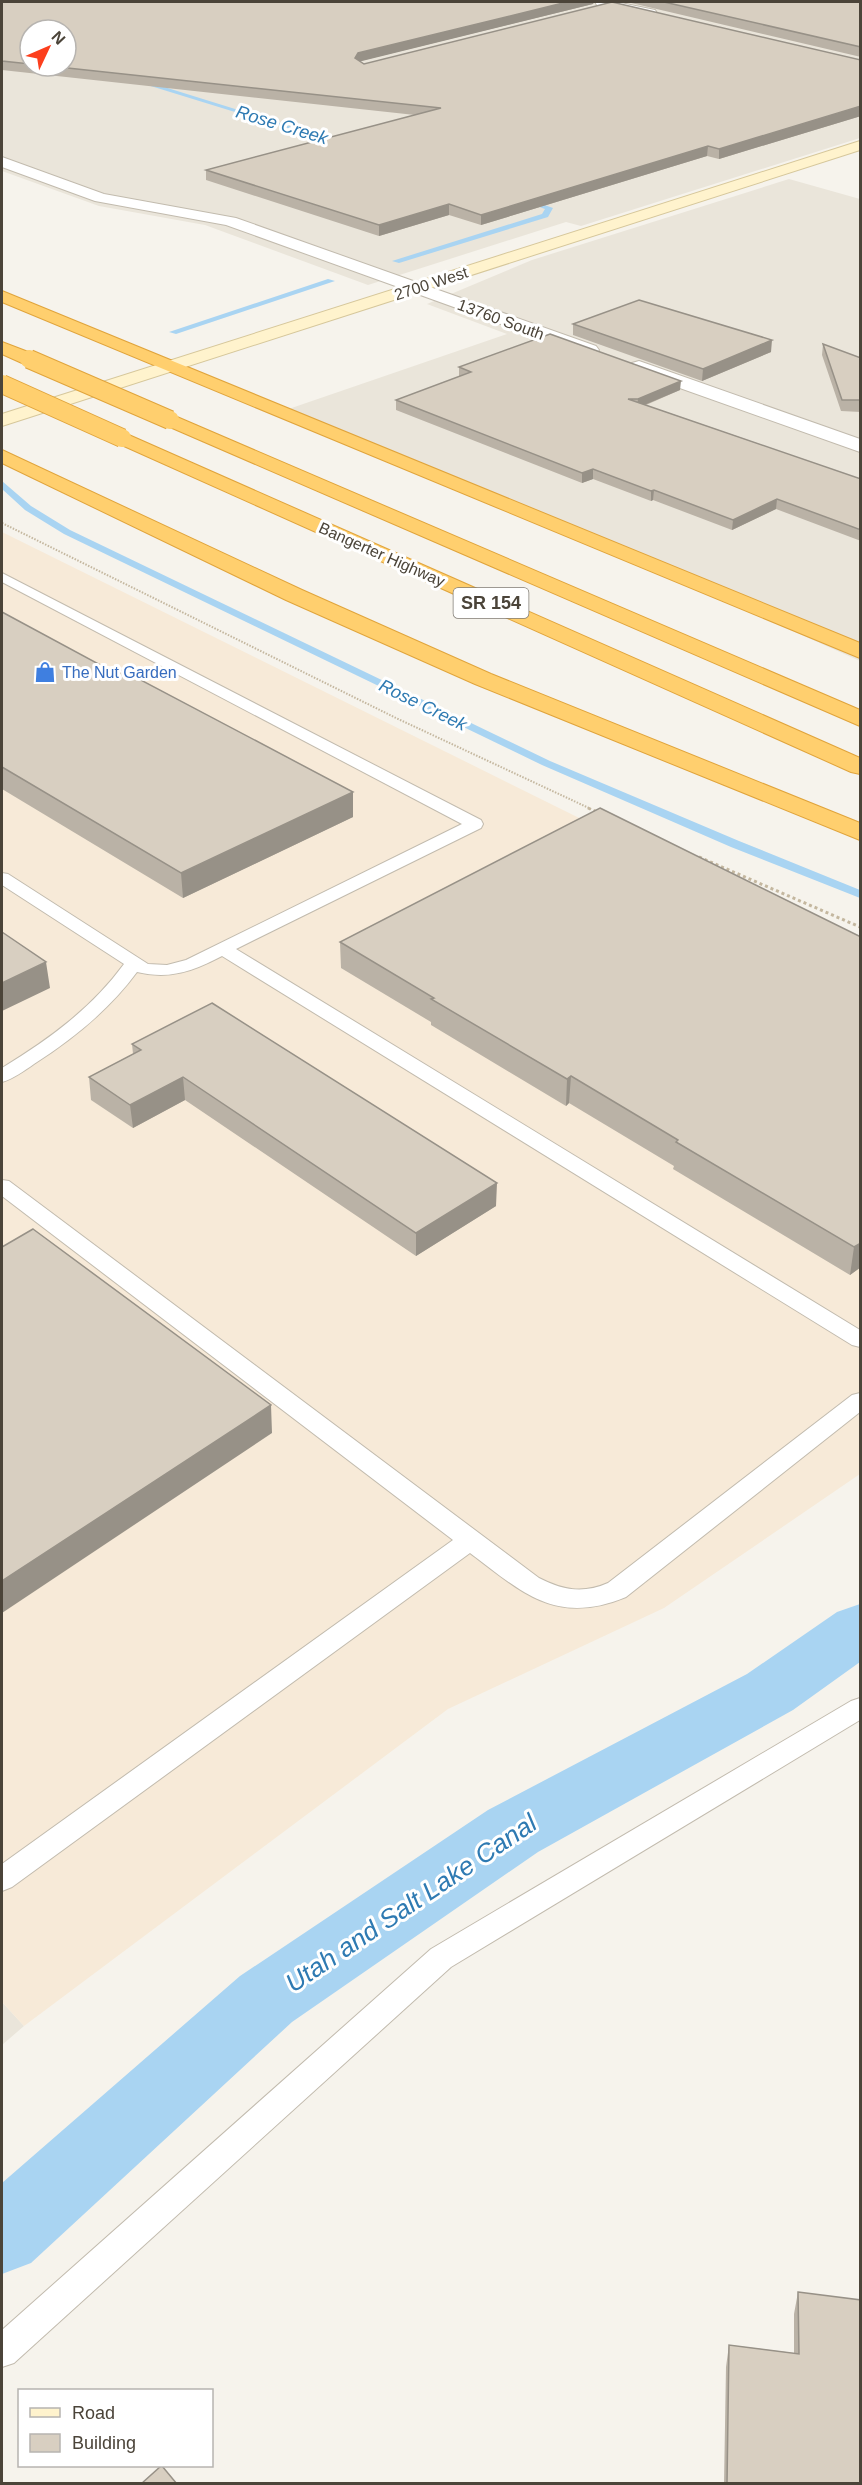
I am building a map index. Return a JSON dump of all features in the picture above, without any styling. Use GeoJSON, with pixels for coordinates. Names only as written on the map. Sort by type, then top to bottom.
{"type":"FeatureCollection","features":[{"type":"Feature","properties":{"kind":"highway"},"geometry":{"type":"LineString","coordinates":[[2,296],[861,651]]}},
{"type":"Feature","properties":{"kind":"highway","name":"Bangerter Highway"},"geometry":{"type":"LineString","coordinates":[[2,347],[861,718]]}},
{"type":"Feature","properties":{"kind":"highway","name":"Bangerter Highway"},"geometry":{"type":"LineString","coordinates":[[2,384],[861,767]]}},
{"type":"Feature","properties":{"kind":"highway"},"geometry":{"type":"LineString","coordinates":[[2,456],[294,595],[428,655],[604,729],[861,832]]}},
{"type":"Feature","properties":{"kind":"main road","name":"2700 West"},"geometry":{"type":"LineString","coordinates":[[2,420],[861,145]]}},
{"type":"Feature","properties":{"kind":"street"},"geometry":{"type":"LineString","coordinates":[[602,5],[659,15]]}},
{"type":"Feature","properties":{"kind":"street","name":"13760 South"},"geometry":{"type":"LineString","coordinates":[[2,162],[101,198],[230,221],[605,356]]}},
{"type":"Feature","properties":{"kind":"street"},"geometry":{"type":"LineString","coordinates":[[627,363],[861,446]]}},
{"type":"Feature","properties":{"kind":"lane"},"geometry":{"type":"LineString","coordinates":[[2,577],[475,824],[180,970],[153,971],[134,963],[2,878]]}},
{"type":"Feature","properties":{"kind":"lane"},"geometry":{"type":"LineString","coordinates":[[223,948],[861,1340]]}},
{"type":"Feature","properties":{"kind":"lane"},"geometry":{"type":"LineString","coordinates":[[2,1076],[71,1032],[99,1007],[119,985],[134,963]]}},
{"type":"Feature","properties":{"kind":"lane"},"geometry":{"type":"LineString","coordinates":[[2,1186],[530,1585],[549,1596],[572,1601],[588,1601],[617,1590],[861,1401]]}},
{"type":"Feature","properties":{"kind":"lane"},"geometry":{"type":"LineString","coordinates":[[2,1879],[470,1540]]}},
{"type":"Feature","properties":{"kind":"lane"},"geometry":{"type":"LineString","coordinates":[[2,2351],[441,1958],[861,1708]]}},
{"type":"Feature","properties":{"kind":"path"},"geometry":{"type":"LineString","coordinates":[[2,523],[396,718],[605,815]]}},
{"type":"Feature","properties":{"kind":"path"},"geometry":{"type":"LineString","coordinates":[[697,856],[861,927]]}},
{"type":"Feature","properties":{"kind":"shaded area"},"geometry":{"type":"Polygon","coordinates":[[[2,2],[860,2],[860,138],[581,226],[566,222],[368,285],[205,225],[99,206],[2,171],[2,2]]]}},
{"type":"Feature","properties":{"kind":"shaded area"},"geometry":{"type":"Polygon","coordinates":[[[789,179],[860,199],[860,661],[728,602],[277,413],[507,334],[427,304],[532,260],[789,179]]]}},
{"type":"Feature","properties":{"kind":"shaded area"},"geometry":{"type":"Polygon","coordinates":[[[2,532],[860,957],[860,1474],[664,1608],[448,1709],[24,2026],[2,2002],[2,532]]]}},
{"type":"Feature","properties":{"kind":"shaded area"},"geometry":{"type":"Polygon","coordinates":[[[2,2002],[24,2026],[2,2045],[2,2002]]]}},
{"type":"Feature","properties":{"kind":"building"},"geometry":{"type":"Polygon","coordinates":[[[2,2],[567,2],[358,53],[355,58],[364,64],[612,2],[861,60],[861,106],[719,149],[708,146],[481,215],[449,204],[379,225],[206,170],[441,108],[78,69],[78,18],[18,18],[18,63],[2,61],[2,2]]]}},
{"type":"Feature","properties":{"kind":"building"},"geometry":{"type":"Polygon","coordinates":[[[664,2],[861,2],[861,47],[664,2]]]}},
{"type":"Feature","properties":{"kind":"building"},"geometry":{"type":"Polygon","coordinates":[[[639,300],[772,340],[703,369],[573,324],[639,300]]]}},
{"type":"Feature","properties":{"kind":"building"},"geometry":{"type":"Polygon","coordinates":[[[550,334],[681,381],[638,399],[628,399],[861,479],[861,530],[777,499],[733,520],[593,469],[582,473],[396,400],[471,372],[459,367],[550,334]]]}},
{"type":"Feature","properties":{"kind":"building"},"geometry":{"type":"Polygon","coordinates":[[[823,344],[861,358],[861,400],[842,400],[823,344]]]}},
{"type":"Feature","properties":{"kind":"building"},"geometry":{"type":"Polygon","coordinates":[[[2,612],[115,673],[122,670],[353,792],[181,873],[2,767],[2,612]]]}},
{"type":"Feature","properties":{"kind":"building"},"geometry":{"type":"Polygon","coordinates":[[[600,808],[861,937],[861,1243],[854,1247],[676,1142],[678,1140],[571,1076],[567,1079],[340,942],[600,808]]]}},
{"type":"Feature","properties":{"kind":"building"},"geometry":{"type":"Polygon","coordinates":[[[2,932],[46,962],[2,983],[2,932]]]}},
{"type":"Feature","properties":{"kind":"building"},"geometry":{"type":"Polygon","coordinates":[[[212,1003],[497,1183],[416,1233],[183,1077],[130,1105],[89,1077],[141,1050],[132,1044],[212,1003]]]}},
{"type":"Feature","properties":{"kind":"building"},"geometry":{"type":"Polygon","coordinates":[[[33,1229],[271,1405],[2,1581],[2,1247],[33,1229]]]}},
{"type":"Feature","properties":{"kind":"building"},"geometry":{"type":"Polygon","coordinates":[[[798,2292],[861,2300],[861,2484],[727,2484],[729,2345],[799,2354],[798,2292]]]}},
{"type":"Feature","properties":{"kind":"building"},"geometry":{"type":"Polygon","coordinates":[[[160,2467],[163,2467],[177,2484],[141,2484],[160,2467]]]}},
{"type":"Feature","properties":{"kind":"waterway","name":"Rose Creek"},"geometry":{"type":"LineString","coordinates":[[143,82],[344,144]]}},
{"type":"Feature","properties":{"kind":"waterway","name":"Rose Creek"},"geometry":{"type":"LineString","coordinates":[[396,261],[545,215],[549,208],[525,199]]}},
{"type":"Feature","properties":{"kind":"waterway","name":"Rose Creek"},"geometry":{"type":"LineString","coordinates":[[173,332],[331,281]]}},
{"type":"Feature","properties":{"kind":"waterway","name":"Rose Creek"},"geometry":{"type":"LineString","coordinates":[[2,484],[28,508],[67,532],[546,763],[735,844],[860,894]]}},
{"type":"Feature","properties":{"kind":"waterway","name":"Utah and Salt Lake Canal"},"geometry":{"type":"LineString","coordinates":[[2,2235],[266,1999],[513,1831],[770,1692],[860,1629]]}},
{"type":"Feature","properties":{"kind":"place","name":"The Nut Garden"},"geometry":{"type":"Point","coordinates":[45,672]}}]}
